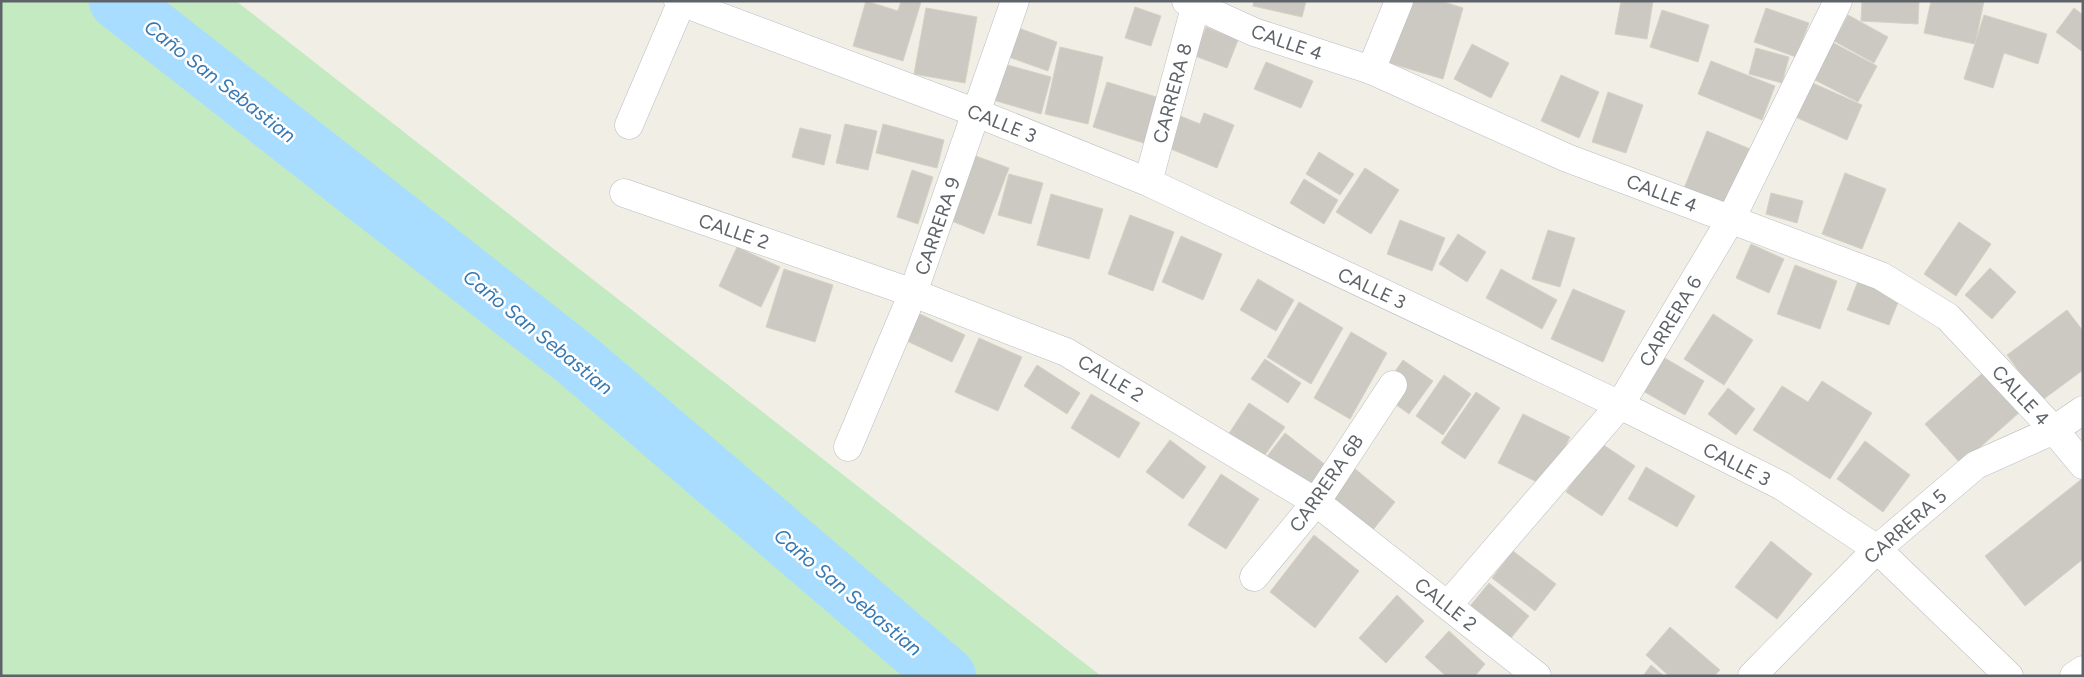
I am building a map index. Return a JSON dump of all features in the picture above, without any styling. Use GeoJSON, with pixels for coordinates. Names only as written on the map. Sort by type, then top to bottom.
{"type":"FeatureCollection","features":[{"type":"Feature","properties":{"kind":"street","name":"CARRERA 9"},"geometry":{"type":"LineString","coordinates":[[848,447],[914,293],[1015,1]]}},
{"type":"Feature","properties":{"kind":"street"},"geometry":{"type":"LineString","coordinates":[[1371,70],[1398,1]]}},
{"type":"Feature","properties":{"kind":"street","name":"CARRERA 6"},"geometry":{"type":"LineString","coordinates":[[1448,605],[1620,405],[1731,219],[1838,1]]}},
{"type":"Feature","properties":{"kind":"street","name":"CALLE 3"},"geometry":{"type":"LineString","coordinates":[[681,2],[977,113],[1148,182],[1620,405],[1782,486],[1877,550],[2009,676]]}},
{"type":"Feature","properties":{"kind":"street"},"geometry":{"type":"LineString","coordinates":[[629,125],[681,2]]}},
{"type":"Feature","properties":{"kind":"street","name":"CALLE 4"},"geometry":{"type":"LineString","coordinates":[[1191,3],[1254,32],[1371,70],[1567,158],[1881,276],[1948,317],[2054,430],[2083,466]]}},
{"type":"Feature","properties":{"kind":"street","name":"CARRERA 8"},"geometry":{"type":"LineString","coordinates":[[1148,182],[1191,3]]}},
{"type":"Feature","properties":{"kind":"street","name":"CALLE 2"},"geometry":{"type":"LineString","coordinates":[[624,194],[914,293],[1066,352],[1316,502],[1537,676]]}},
{"type":"Feature","properties":{"kind":"street","name":"CARRERA 6B"},"geometry":{"type":"LineString","coordinates":[[1254,577],[1316,502],[1393,385]]}},
{"type":"Feature","properties":{"kind":"street","name":"CARRERA 5"},"geometry":{"type":"LineString","coordinates":[[1752,676],[1877,550],[1976,465],[2054,430],[2083,410]]}},
{"type":"Feature","properties":{"kind":"street"},"geometry":{"type":"LineString","coordinates":[[2074,676],[2083,670]]}},
{"type":"Feature","properties":{"kind":"green space"},"geometry":{"type":"Polygon","coordinates":[[[1,1],[236,1],[1101,676],[1,676],[1,1]]]}},
{"type":"Feature","properties":{"kind":"building"},"geometry":{"type":"Polygon","coordinates":[[[866,1],[898,11],[901,1],[921,2],[903,61],[853,46],[866,1]]]}},
{"type":"Feature","properties":{"kind":"building"},"geometry":{"type":"Polygon","coordinates":[[[1254,1],[1306,1],[1302,17],[1253,6],[1254,1]]]}},
{"type":"Feature","properties":{"kind":"building"},"geometry":{"type":"Polygon","coordinates":[[[1403,1],[1441,1],[1463,8],[1443,79],[1386,62],[1403,1]]]}},
{"type":"Feature","properties":{"kind":"building"},"geometry":{"type":"Polygon","coordinates":[[[1621,1],[1653,1],[1647,39],[1615,34],[1621,1]]]}},
{"type":"Feature","properties":{"kind":"building"},"geometry":{"type":"Polygon","coordinates":[[[1862,1],[1919,1],[1918,24],[1861,21],[1862,1]]]}},
{"type":"Feature","properties":{"kind":"building"},"geometry":{"type":"Polygon","coordinates":[[[1931,1],[1984,1],[1975,44],[1924,33],[1931,1]]]}},
{"type":"Feature","properties":{"kind":"building"},"geometry":{"type":"Polygon","coordinates":[[[1135,7],[1161,16],[1151,46],[1125,38],[1135,7]]]}},
{"type":"Feature","properties":{"kind":"building"},"geometry":{"type":"Polygon","coordinates":[[[926,8],[977,17],[965,83],[914,74],[926,8]]]}},
{"type":"Feature","properties":{"kind":"building"},"geometry":{"type":"Polygon","coordinates":[[[1766,8],[1809,23],[1796,57],[1754,42],[1766,8]]]}},
{"type":"Feature","properties":{"kind":"building"},"geometry":{"type":"Polygon","coordinates":[[[2074,8],[2083,15],[2083,52],[2056,32],[2074,8]]]}},
{"type":"Feature","properties":{"kind":"building"},"geometry":{"type":"Polygon","coordinates":[[[1662,10],[1709,25],[1698,62],[1650,47],[1662,10]]]}},
{"type":"Feature","properties":{"kind":"building"},"geometry":{"type":"Polygon","coordinates":[[[1848,15],[1888,37],[1874,63],[1834,41],[1848,15]]]}},
{"type":"Feature","properties":{"kind":"building"},"geometry":{"type":"Polygon","coordinates":[[[1984,15],[2047,34],[2038,64],[2004,53],[1993,88],[1964,79],[1984,15]]]}},
{"type":"Feature","properties":{"kind":"building"},"geometry":{"type":"Polygon","coordinates":[[[1013,26],[1057,42],[1048,71],[1003,55],[1013,26]]]}},
{"type":"Feature","properties":{"kind":"building"},"geometry":{"type":"Polygon","coordinates":[[[1206,27],[1238,40],[1227,68],[1195,56],[1206,27]]]}},
{"type":"Feature","properties":{"kind":"building"},"geometry":{"type":"Polygon","coordinates":[[[1828,40],[1877,66],[1858,102],[1809,77],[1828,40]]]}},
{"type":"Feature","properties":{"kind":"building"},"geometry":{"type":"Polygon","coordinates":[[[1472,44],[1509,63],[1491,98],[1454,79],[1472,44]]]}},
{"type":"Feature","properties":{"kind":"building"},"geometry":{"type":"Polygon","coordinates":[[[1060,47],[1103,57],[1088,124],[1045,114],[1060,47]]]}},
{"type":"Feature","properties":{"kind":"building"},"geometry":{"type":"Polygon","coordinates":[[[1756,48],[1789,57],[1782,83],[1749,74],[1756,48]]]}},
{"type":"Feature","properties":{"kind":"building"},"geometry":{"type":"Polygon","coordinates":[[[1711,61],[1775,86],[1762,120],[1698,94],[1711,61]]]}},
{"type":"Feature","properties":{"kind":"building"},"geometry":{"type":"Polygon","coordinates":[[[1266,62],[1313,81],[1301,108],[1254,89],[1266,62]]]}},
{"type":"Feature","properties":{"kind":"building"},"geometry":{"type":"Polygon","coordinates":[[[1004,64],[1051,77],[1041,114],[993,100],[1004,64]]]}},
{"type":"Feature","properties":{"kind":"building"},"geometry":{"type":"Polygon","coordinates":[[[1561,75],[1599,92],[1579,138],[1541,121],[1561,75]]]}},
{"type":"Feature","properties":{"kind":"building"},"geometry":{"type":"Polygon","coordinates":[[[1806,80],[1862,105],[1847,140],[1791,115],[1806,80]]]}},
{"type":"Feature","properties":{"kind":"building"},"geometry":{"type":"Polygon","coordinates":[[[1107,82],[1163,99],[1150,145],[1093,127],[1107,82]]]}},
{"type":"Feature","properties":{"kind":"building"},"geometry":{"type":"Polygon","coordinates":[[[1608,92],[1643,105],[1626,153],[1592,142],[1608,92]]]}},
{"type":"Feature","properties":{"kind":"building"},"geometry":{"type":"Polygon","coordinates":[[[1204,113],[1234,125],[1217,168],[1166,147],[1178,115],[1200,124],[1204,113]]]}},
{"type":"Feature","properties":{"kind":"building"},"geometry":{"type":"Polygon","coordinates":[[[845,124],[877,131],[868,170],[836,163],[845,124]]]}},
{"type":"Feature","properties":{"kind":"building"},"geometry":{"type":"Polygon","coordinates":[[[883,124],[944,140],[937,168],[876,153],[883,124]]]}},
{"type":"Feature","properties":{"kind":"building"},"geometry":{"type":"Polygon","coordinates":[[[800,128],[831,135],[824,165],[792,157],[800,128]]]}},
{"type":"Feature","properties":{"kind":"building"},"geometry":{"type":"Polygon","coordinates":[[[1707,131],[1750,149],[1726,209],[1683,191],[1707,131]]]}},
{"type":"Feature","properties":{"kind":"building"},"geometry":{"type":"Polygon","coordinates":[[[1319,152],[1354,174],[1340,195],[1306,174],[1319,152]]]}},
{"type":"Feature","properties":{"kind":"building"},"geometry":{"type":"Polygon","coordinates":[[[973,155],[1009,168],[984,234],[949,220],[973,155]]]}},
{"type":"Feature","properties":{"kind":"building"},"geometry":{"type":"Polygon","coordinates":[[[1365,168],[1399,190],[1371,234],[1336,212],[1365,168]]]}},
{"type":"Feature","properties":{"kind":"building"},"geometry":{"type":"Polygon","coordinates":[[[912,170],[933,177],[918,224],[897,217],[912,170]]]}},
{"type":"Feature","properties":{"kind":"building"},"geometry":{"type":"Polygon","coordinates":[[[1845,173],[1886,189],[1862,249],[1822,234],[1845,173]]]}},
{"type":"Feature","properties":{"kind":"building"},"geometry":{"type":"Polygon","coordinates":[[[1009,174],[1043,183],[1031,224],[998,215],[1009,174]]]}},
{"type":"Feature","properties":{"kind":"building"},"geometry":{"type":"Polygon","coordinates":[[[1304,179],[1338,200],[1324,224],[1290,203],[1304,179]]]}},
{"type":"Feature","properties":{"kind":"building"},"geometry":{"type":"Polygon","coordinates":[[[1771,193],[1803,201],[1797,223],[1766,214],[1771,193]]]}},
{"type":"Feature","properties":{"kind":"building"},"geometry":{"type":"Polygon","coordinates":[[[1051,194],[1103,209],[1089,259],[1037,245],[1051,194]]]}},
{"type":"Feature","properties":{"kind":"building"},"geometry":{"type":"Polygon","coordinates":[[[1130,215],[1174,232],[1153,291],[1108,274],[1130,215]]]}},
{"type":"Feature","properties":{"kind":"building"},"geometry":{"type":"Polygon","coordinates":[[[1400,220],[1445,238],[1432,271],[1387,254],[1400,220]]]}},
{"type":"Feature","properties":{"kind":"building"},"geometry":{"type":"Polygon","coordinates":[[[1959,222],[1991,244],[1956,296],[1924,274],[1959,222]]]}},
{"type":"Feature","properties":{"kind":"building"},"geometry":{"type":"Polygon","coordinates":[[[1548,230],[1575,238],[1560,287],[1532,279],[1548,230]]]}},
{"type":"Feature","properties":{"kind":"building"},"geometry":{"type":"Polygon","coordinates":[[[1458,234],[1486,252],[1467,282],[1439,264],[1458,234]]]}},
{"type":"Feature","properties":{"kind":"building"},"geometry":{"type":"Polygon","coordinates":[[[1181,236],[1222,254],[1203,300],[1162,282],[1181,236]]]}},
{"type":"Feature","properties":{"kind":"building"},"geometry":{"type":"Polygon","coordinates":[[[1751,244],[1784,259],[1769,293],[1736,278],[1751,244]]]}},
{"type":"Feature","properties":{"kind":"building"},"geometry":{"type":"Polygon","coordinates":[[[737,247],[780,267],[761,307],[719,286],[737,247]]]}},
{"type":"Feature","properties":{"kind":"building"},"geometry":{"type":"Polygon","coordinates":[[[1795,265],[1837,281],[1820,329],[1777,314],[1795,265]]]}},
{"type":"Feature","properties":{"kind":"building"},"geometry":{"type":"Polygon","coordinates":[[[1990,268],[2016,292],[1992,319],[1965,295],[1990,268]]]}},
{"type":"Feature","properties":{"kind":"building"},"geometry":{"type":"Polygon","coordinates":[[[784,269],[833,285],[815,342],[766,327],[784,269]]]}},
{"type":"Feature","properties":{"kind":"building"},"geometry":{"type":"Polygon","coordinates":[[[1501,269],[1557,300],[1542,329],[1486,298],[1501,269]]]}},
{"type":"Feature","properties":{"kind":"building"},"geometry":{"type":"Polygon","coordinates":[[[1258,279],[1294,300],[1276,331],[1240,310],[1258,279]]]}},
{"type":"Feature","properties":{"kind":"building"},"geometry":{"type":"Polygon","coordinates":[[[1858,281],[1900,297],[1889,325],[1847,310],[1858,281]]]}},
{"type":"Feature","properties":{"kind":"building"},"geometry":{"type":"Polygon","coordinates":[[[1573,289],[1625,311],[1603,362],[1551,339],[1573,289]]]}},
{"type":"Feature","properties":{"kind":"building"},"geometry":{"type":"Polygon","coordinates":[[[1299,302],[1343,328],[1311,384],[1267,357],[1299,302]]]}},
{"type":"Feature","properties":{"kind":"building"},"geometry":{"type":"Polygon","coordinates":[[[909,309],[965,335],[952,362],[896,336],[909,309]]]}},
{"type":"Feature","properties":{"kind":"building"},"geometry":{"type":"Polygon","coordinates":[[[2067,310],[2083,331],[2083,370],[2041,401],[2007,355],[2067,310]]]}},
{"type":"Feature","properties":{"kind":"building"},"geometry":{"type":"Polygon","coordinates":[[[1713,314],[1753,340],[1724,385],[1684,359],[1713,314]]]}},
{"type":"Feature","properties":{"kind":"building"},"geometry":{"type":"Polygon","coordinates":[[[1351,332],[1387,353],[1350,419],[1314,398],[1351,332]]]}},
{"type":"Feature","properties":{"kind":"building"},"geometry":{"type":"Polygon","coordinates":[[[979,338],[1022,357],[998,411],[955,392],[979,338]]]}},
{"type":"Feature","properties":{"kind":"building"},"geometry":{"type":"Polygon","coordinates":[[[1663,357],[1704,381],[1685,415],[1643,391],[1663,357]]]}},
{"type":"Feature","properties":{"kind":"building"},"geometry":{"type":"Polygon","coordinates":[[[1265,359],[1301,383],[1288,403],[1251,379],[1265,359]]]}},
{"type":"Feature","properties":{"kind":"building"},"geometry":{"type":"Polygon","coordinates":[[[1403,360],[1433,381],[1409,414],[1380,393],[1403,360]]]}},
{"type":"Feature","properties":{"kind":"building"},"geometry":{"type":"Polygon","coordinates":[[[1037,365],[1080,393],[1067,414],[1024,386],[1037,365]]]}},
{"type":"Feature","properties":{"kind":"building"},"geometry":{"type":"Polygon","coordinates":[[[1986,370],[2021,411],[1961,464],[1925,424],[1986,370]]]}},
{"type":"Feature","properties":{"kind":"building"},"geometry":{"type":"Polygon","coordinates":[[[1444,375],[1471,394],[1443,435],[1416,416],[1444,375]]]}},
{"type":"Feature","properties":{"kind":"building"},"geometry":{"type":"Polygon","coordinates":[[[1822,381],[1872,413],[1830,479],[1753,430],[1782,386],[1808,402],[1822,381]]]}},
{"type":"Feature","properties":{"kind":"building"},"geometry":{"type":"Polygon","coordinates":[[[1728,388],[1755,409],[1736,435],[1708,414],[1728,388]]]}},
{"type":"Feature","properties":{"kind":"building"},"geometry":{"type":"Polygon","coordinates":[[[1476,392],[1500,408],[1465,459],[1441,443],[1476,392]]]}},
{"type":"Feature","properties":{"kind":"building"},"geometry":{"type":"Polygon","coordinates":[[[1091,394],[1140,423],[1119,458],[1071,428],[1091,394]]]}},
{"type":"Feature","properties":{"kind":"building"},"geometry":{"type":"Polygon","coordinates":[[[1249,403],[1285,427],[1262,459],[1228,435],[1249,403]]]}},
{"type":"Feature","properties":{"kind":"building"},"geometry":{"type":"Polygon","coordinates":[[[1523,414],[1570,437],[1545,486],[1498,463],[1523,414]]]}},
{"type":"Feature","properties":{"kind":"building"},"geometry":{"type":"Polygon","coordinates":[[[1285,433],[1327,466],[1303,497],[1261,464],[1285,433]]]}},
{"type":"Feature","properties":{"kind":"building"},"geometry":{"type":"Polygon","coordinates":[[[1170,440],[1206,467],[1183,499],[1146,472],[1170,440]]]}},
{"type":"Feature","properties":{"kind":"building"},"geometry":{"type":"Polygon","coordinates":[[[1865,441],[1910,475],[1883,512],[1837,479],[1865,441]]]}},
{"type":"Feature","properties":{"kind":"building"},"geometry":{"type":"Polygon","coordinates":[[[1599,442],[1635,466],[1602,516],[1566,492],[1599,442]]]}},
{"type":"Feature","properties":{"kind":"building"},"geometry":{"type":"Polygon","coordinates":[[[1646,467],[1695,496],[1677,527],[1628,499],[1646,467]]]}},
{"type":"Feature","properties":{"kind":"building"},"geometry":{"type":"Polygon","coordinates":[[[1354,468],[1395,502],[1369,535],[1327,501],[1354,468]]]}},
{"type":"Feature","properties":{"kind":"building"},"geometry":{"type":"Polygon","coordinates":[[[1221,474],[1259,499],[1226,549],[1188,525],[1221,474]]]}},
{"type":"Feature","properties":{"kind":"building"},"geometry":{"type":"Polygon","coordinates":[[[2083,478],[2083,559],[2025,606],[1985,556],[2083,478]]]}},
{"type":"Feature","properties":{"kind":"building"},"geometry":{"type":"Polygon","coordinates":[[[1314,535],[1359,571],[1315,628],[1270,592],[1314,535]]]}},
{"type":"Feature","properties":{"kind":"building"},"geometry":{"type":"Polygon","coordinates":[[[1771,541],[1812,574],[1777,619],[1735,587],[1771,541]]]}},
{"type":"Feature","properties":{"kind":"building"},"geometry":{"type":"Polygon","coordinates":[[[1513,551],[1556,584],[1535,611],[1492,578],[1513,551]]]}},
{"type":"Feature","properties":{"kind":"building"},"geometry":{"type":"Polygon","coordinates":[[[1489,583],[1529,616],[1506,644],[1466,611],[1489,583]]]}},
{"type":"Feature","properties":{"kind":"building"},"geometry":{"type":"Polygon","coordinates":[[[1397,595],[1424,621],[1386,663],[1359,638],[1397,595]]]}},
{"type":"Feature","properties":{"kind":"building"},"geometry":{"type":"Polygon","coordinates":[[[1670,627],[1720,670],[1714,676],[1669,676],[1646,655],[1670,627]]]}},
{"type":"Feature","properties":{"kind":"building"},"geometry":{"type":"Polygon","coordinates":[[[1449,631],[1485,664],[1475,676],[1446,676],[1425,657],[1449,631]]]}},
{"type":"Feature","properties":{"kind":"building"},"geometry":{"type":"Polygon","coordinates":[[[1651,665],[1664,676],[1643,676],[1651,665]]]}},
{"type":"Feature","properties":{"kind":"waterway","name":"Caño San Sebastian"},"geometry":{"type":"LineString","coordinates":[[118,1],[577,360],[947,676]]}}]}
